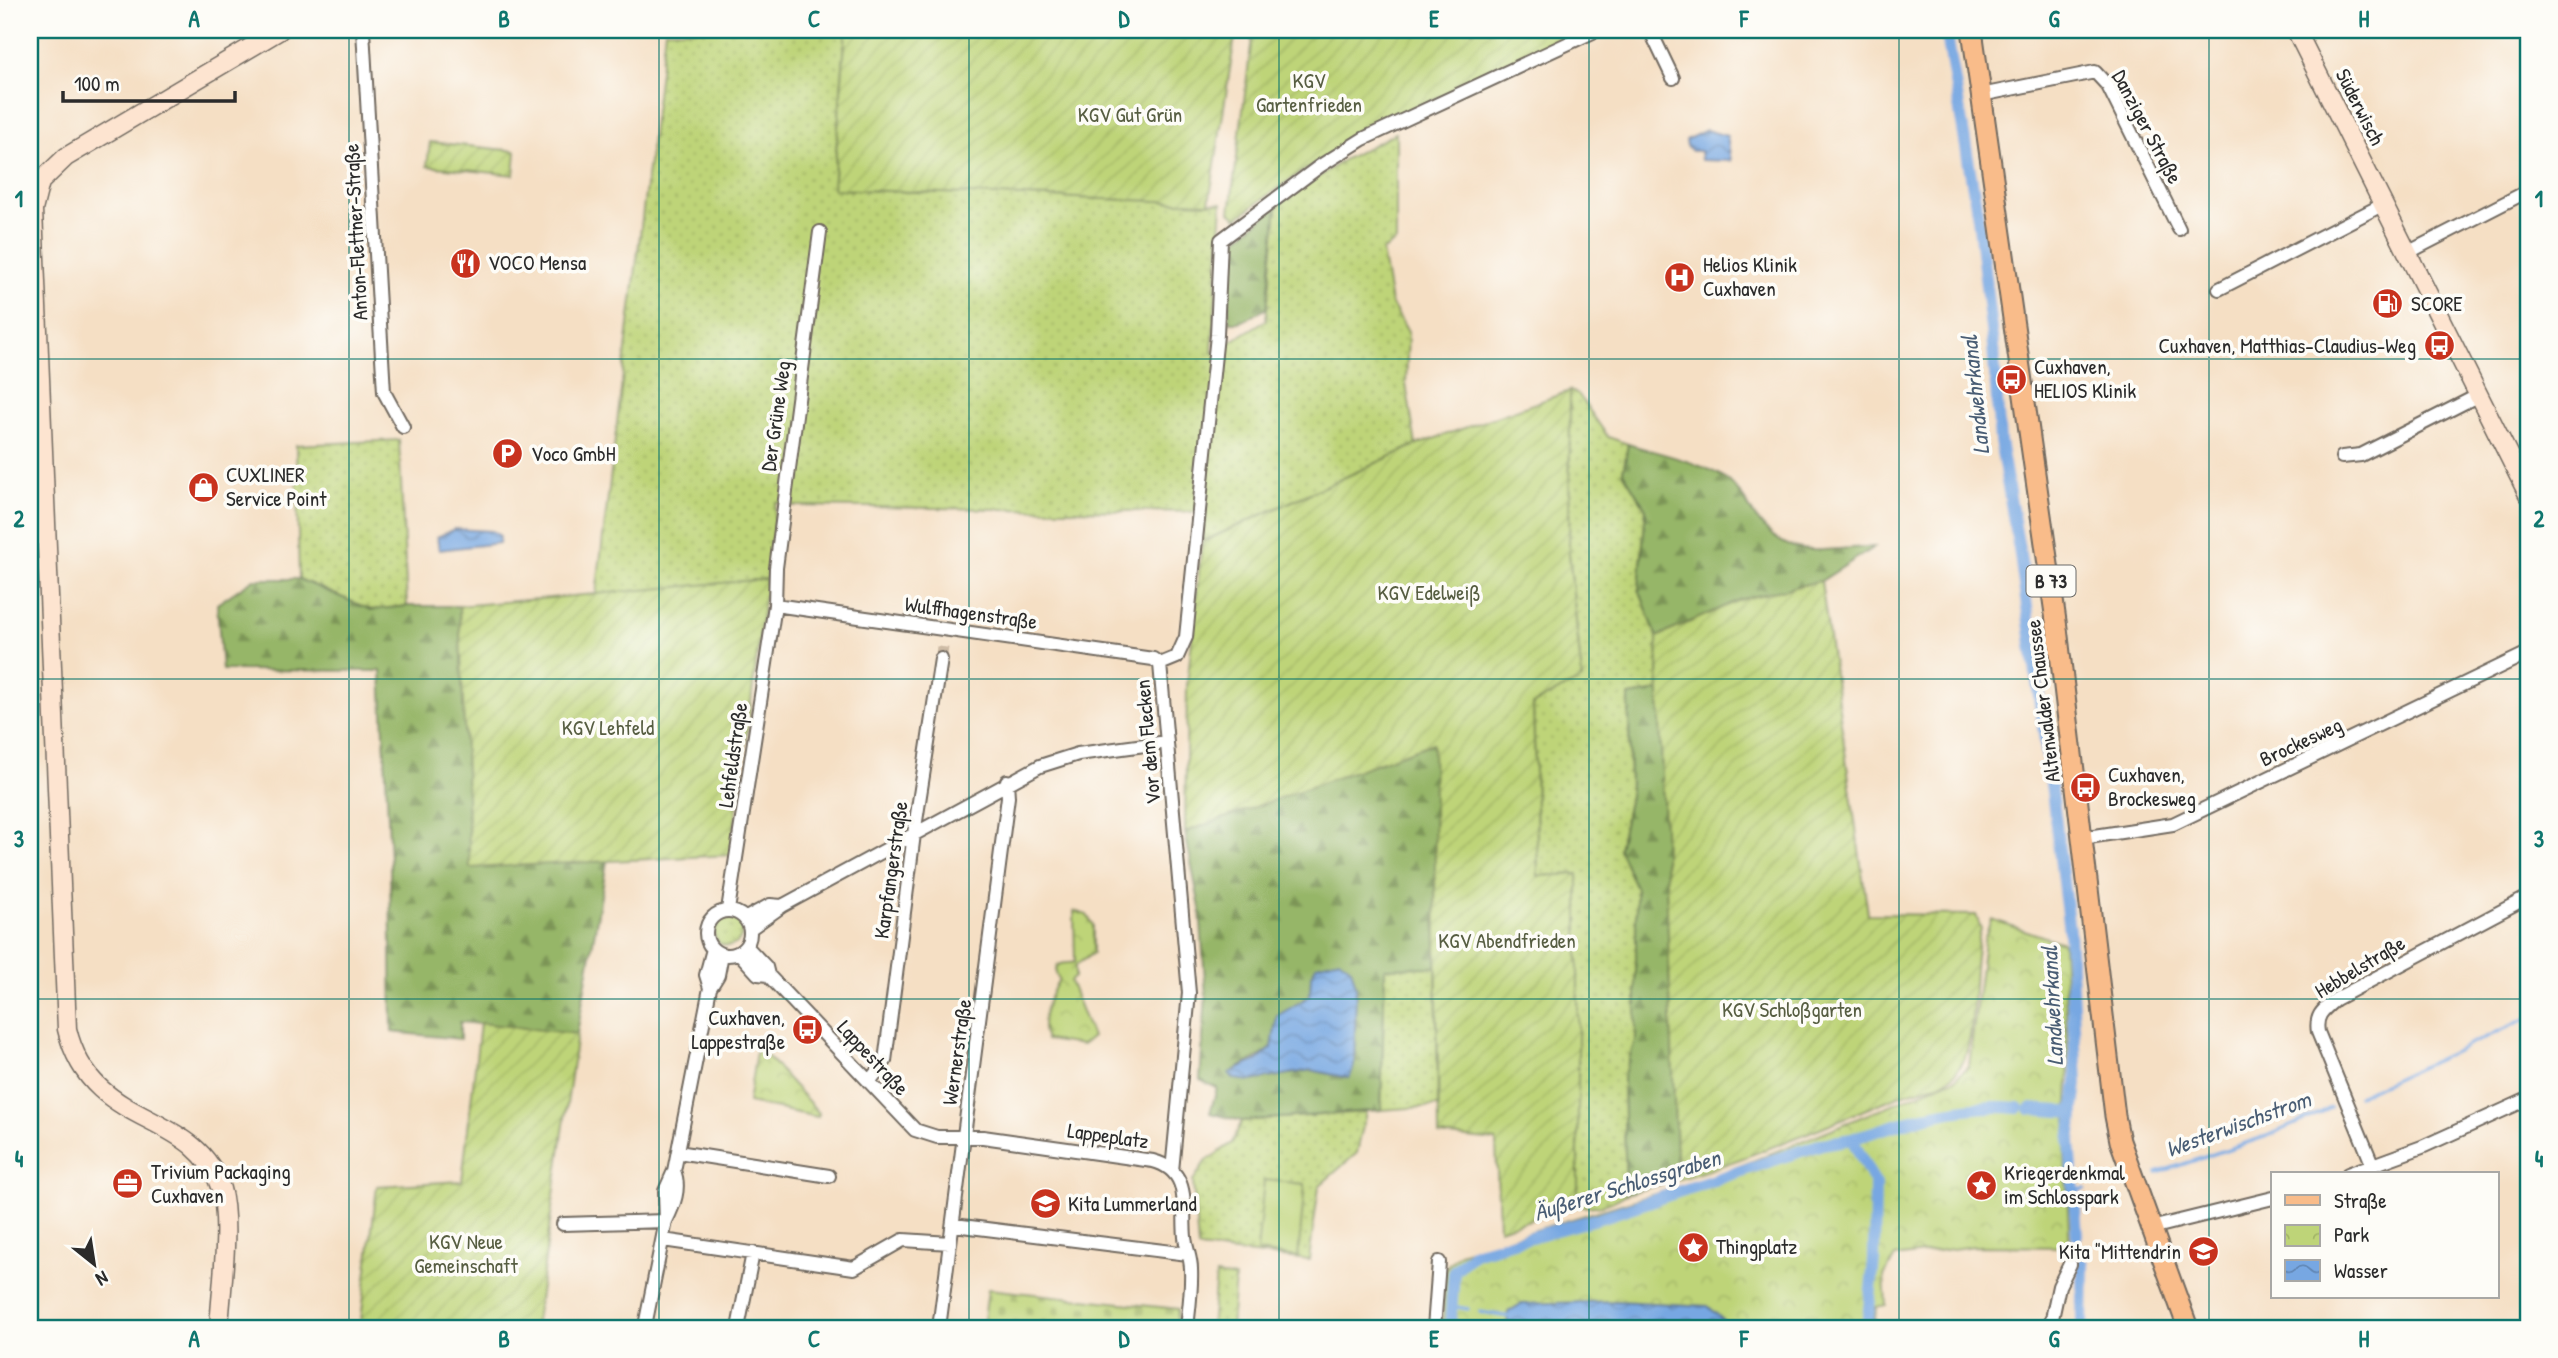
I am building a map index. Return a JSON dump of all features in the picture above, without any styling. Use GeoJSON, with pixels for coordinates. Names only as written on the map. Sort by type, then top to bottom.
{"type":"FeatureCollection","features":[{"type":"Feature","properties":{"kind":"main road","name":"Altenwalder Chaussee"},"geometry":{"type":"LineString","coordinates":[[1972,30],[2057,628],[2115,1116],[2151,1227]]}},
{"type":"Feature","properties":{"kind":"main road","name":"B 73"},"geometry":{"type":"LineString","coordinates":[[2151,1227],[2188,1328]]}},
{"type":"Feature","properties":{"kind":"street"},"geometry":{"type":"LineString","coordinates":[[219,1328],[225,1206],[213,1170],[202,1154],[186,1141],[104,1094],[79,1062],[67,1029],[32,203],[47,172],[66,157],[280,30]]}},
{"type":"Feature","properties":{"kind":"street","name":"Anton-Flettner-Straße"},"geometry":{"type":"LineString","coordinates":[[363,30],[384,392],[403,427]]}},
{"type":"Feature","properties":{"kind":"street","name":"Vor dem Flecken"},"geometry":{"type":"LineString","coordinates":[[1172,1171],[1189,993],[1160,664],[1177,657],[1186,637],[1217,335],[1221,240],[1320,166],[1363,139],[1597,30]]}},
{"type":"Feature","properties":{"kind":"street"},"geometry":{"type":"LineString","coordinates":[[1650,30],[1672,78]]}},
{"type":"Feature","properties":{"kind":"street","name":"Süderwisch"},"geometry":{"type":"LineString","coordinates":[[2296,30],[2528,494]]}},
{"type":"Feature","properties":{"kind":"street","name":"Danziger Straße"},"geometry":{"type":"LineString","coordinates":[[1981,95],[2095,72],[2108,86],[2179,229]]}},
{"type":"Feature","properties":{"kind":"street"},"geometry":{"type":"LineString","coordinates":[[2409,252],[2528,191]]}},
{"type":"Feature","properties":{"kind":"street"},"geometry":{"type":"LineString","coordinates":[[2219,289],[2384,204]]}},
{"type":"Feature","properties":{"kind":"street","name":"Der Grüne Weg"},"geometry":{"type":"LineString","coordinates":[[775,605],[776,568],[820,232]]}},
{"type":"Feature","properties":{"kind":"street"},"geometry":{"type":"LineString","coordinates":[[2342,457],[2361,455],[2479,395]]}},
{"type":"Feature","properties":{"kind":"street","name":"Wulffhagenstraße"},"geometry":{"type":"LineString","coordinates":[[775,605],[1153,659],[1160,664]]}},
{"type":"Feature","properties":{"kind":"street","name":"Lehfeldstraße"},"geometry":{"type":"LineString","coordinates":[[728,910],[775,605]]}},
{"type":"Feature","properties":{"kind":"street"},"geometry":{"type":"LineString","coordinates":[[943,643],[945,629]]}},
{"type":"Feature","properties":{"kind":"street","name":"Brockesweg"},"geometry":{"type":"LineString","coordinates":[[2082,838],[2173,824],[2528,653]]}},
{"type":"Feature","properties":{"kind":"street","name":"Karpfangerstraße"},"geometry":{"type":"LineString","coordinates":[[869,1082],[885,1061],[914,834],[941,659]]}},
{"type":"Feature","properties":{"kind":"street"},"geometry":{"type":"LineString","coordinates":[[748,923],[1007,781],[1069,757],[1167,742]]}},
{"type":"Feature","properties":{"kind":"street","name":"Wernerstraße"},"geometry":{"type":"LineString","coordinates":[[939,1328],[1008,797],[1007,781]]}},
{"type":"Feature","properties":{"kind":"street","name":"Hebbelstraße"},"geometry":{"type":"LineString","coordinates":[[2373,1166],[2318,1032],[2316,1021],[2319,1013],[2336,999],[2528,897]]}},
{"type":"Feature","properties":{"kind":"street"},"geometry":{"type":"LineString","coordinates":[[717,951],[706,937],[708,922],[720,911],[728,910],[748,923]]}},
{"type":"Feature","properties":{"kind":"street"},"geometry":{"type":"LineString","coordinates":[[717,951],[742,949],[748,923]]}},
{"type":"Feature","properties":{"kind":"street","name":"Lappestraße"},"geometry":{"type":"LineString","coordinates":[[742,949],[766,967],[768,975],[915,1129],[937,1137],[965,1137]]}},
{"type":"Feature","properties":{"kind":"street"},"geometry":{"type":"LineString","coordinates":[[647,1328],[646,1321],[666,1221],[674,1205],[677,1180],[674,1171],[710,989],[706,975],[717,951]]}},
{"type":"Feature","properties":{"kind":"street"},"geometry":{"type":"LineString","coordinates":[[2354,1172],[2528,1099]]}},
{"type":"Feature","properties":{"kind":"street","name":"Lappeplatz"},"geometry":{"type":"LineString","coordinates":[[965,1137],[1153,1161],[1172,1171],[1185,1197],[1185,1238],[1192,1267],[1187,1328]]}},
{"type":"Feature","properties":{"kind":"street"},"geometry":{"type":"LineString","coordinates":[[678,1152],[829,1176]]}},
{"type":"Feature","properties":{"kind":"street"},"geometry":{"type":"LineString","coordinates":[[2151,1227],[2271,1198]]}},
{"type":"Feature","properties":{"kind":"street"},"geometry":{"type":"LineString","coordinates":[[563,1224],[666,1221]]}},
{"type":"Feature","properties":{"kind":"street"},"geometry":{"type":"LineString","coordinates":[[954,1225],[1188,1254]]}},
{"type":"Feature","properties":{"kind":"street"},"geometry":{"type":"LineString","coordinates":[[663,1240],[854,1268],[903,1240],[950,1243]]}},
{"type":"Feature","properties":{"kind":"street"},"geometry":{"type":"LineString","coordinates":[[738,1328],[753,1253]]}},
{"type":"Feature","properties":{"kind":"street"},"geometry":{"type":"LineString","coordinates":[[1434,1328],[1439,1262]]}},
{"type":"Feature","properties":{"kind":"street"},"geometry":{"type":"LineString","coordinates":[[2050,1328],[2059,1286],[2070,1264]]}},
{"type":"Feature","properties":{"kind":"green space"},"geometry":{"type":"Polygon","coordinates":[[[665,30],[846,30],[833,189],[1222,203],[1212,353],[1266,320],[1277,206],[1343,160],[1396,133],[1396,241],[1382,251],[1391,303],[1408,332],[1406,384],[1416,445],[1202,542],[1206,512],[795,506],[776,502],[767,579],[596,595],[665,30]]]}},
{"type":"Feature","properties":{"kind":"green space","name":"KGV Gut Grün"},"geometry":{"type":"Polygon","coordinates":[[[846,30],[1236,30],[1209,203],[833,189],[846,30]]]}},
{"type":"Feature","properties":{"kind":"green space","name":"KGV Gartenfrieden"},"geometry":{"type":"Polygon","coordinates":[[[1253,30],[1563,30],[1563,41],[1435,98],[1353,141],[1275,190],[1237,218],[1230,212],[1253,30]]]}},
{"type":"Feature","properties":{"kind":"green space"},"geometry":{"type":"Polygon","coordinates":[[[430,142],[516,151],[514,175],[427,166],[430,142]]]}},
{"type":"Feature","properties":{"kind":"green space"},"geometry":{"type":"Polygon","coordinates":[[[1277,206],[1267,308],[1240,322],[1229,322],[1228,246],[1277,206]]]}},
{"type":"Feature","properties":{"kind":"green space"},"geometry":{"type":"Polygon","coordinates":[[[1570,391],[1579,395],[1608,437],[1628,444],[1623,472],[1646,509],[1639,589],[1657,637],[1659,691],[1629,696],[1630,796],[1619,849],[1636,889],[1636,1038],[1623,1078],[1626,1194],[1609,1203],[1592,1207],[1578,1206],[1578,874],[1538,876],[1533,704],[1582,678],[1569,554],[1570,391]]]}},
{"type":"Feature","properties":{"kind":"green space","name":"KGV Edelweiß"},"geometry":{"type":"Polygon","coordinates":[[[1570,391],[1569,554],[1582,679],[1533,704],[1538,876],[1578,874],[1578,1206],[1499,1229],[1496,1141],[1439,1135],[1433,743],[1185,832],[1187,686],[1202,542],[1416,445],[1570,391]]]}},
{"type":"Feature","properties":{"kind":"green space"},"geometry":{"type":"Polygon","coordinates":[[[399,440],[407,606],[371,610],[299,579],[296,445],[399,440]]]}},
{"type":"Feature","properties":{"kind":"green space"},"geometry":{"type":"Polygon","coordinates":[[[1628,444],[1686,461],[1725,478],[1735,487],[1767,531],[1794,547],[1823,550],[1874,547],[1821,581],[1739,600],[1657,637],[1639,589],[1646,509],[1623,472],[1628,444]]]}},
{"type":"Feature","properties":{"kind":"green space"},"geometry":{"type":"Polygon","coordinates":[[[254,579],[299,579],[371,610],[407,606],[459,606],[470,867],[607,861],[577,1034],[460,1022],[460,1039],[392,1032],[390,860],[381,671],[222,670],[217,604],[254,579]]]}},
{"type":"Feature","properties":{"kind":"green space","name":"KGV Lehfeld"},"geometry":{"type":"Polygon","coordinates":[[[767,579],[731,855],[470,868],[459,606],[767,579]]]}},
{"type":"Feature","properties":{"kind":"green space","name":"KGV Schloßgarten"},"geometry":{"type":"Polygon","coordinates":[[[1821,581],[1868,914],[1976,915],[1981,929],[1975,962],[1969,1041],[1958,1070],[1939,1084],[1901,1095],[1762,1151],[1677,1180],[1657,637],[1739,600],[1821,581]]]}},
{"type":"Feature","properties":{"kind":"green space"},"geometry":{"type":"Polygon","coordinates":[[[1659,691],[1677,1180],[1626,1194],[1623,1077],[1636,1038],[1636,889],[1619,849],[1630,796],[1629,696],[1659,691]]]}},
{"type":"Feature","properties":{"kind":"green space"},"geometry":{"type":"Polygon","coordinates":[[[1434,742],[1436,967],[1385,968],[1381,1110],[1242,1121],[1210,1113],[1217,1088],[1200,1080],[1206,996],[1200,908],[1185,832],[1434,742]],[[1351,968],[1311,978],[1310,996],[1277,1016],[1272,1048],[1230,1073],[1251,1081],[1311,1070],[1349,1078],[1354,1065],[1356,986],[1351,968]]]}},
{"type":"Feature","properties":{"kind":"green space"},"geometry":{"type":"Polygon","coordinates":[[[1074,911],[1087,915],[1093,925],[1093,953],[1075,966],[1075,977],[1070,981],[1092,1037],[1082,1045],[1046,1040],[1043,1025],[1046,1009],[1059,979],[1056,974],[1057,966],[1075,962],[1074,911]]]}},
{"type":"Feature","properties":{"kind":"green space"},"geometry":{"type":"Polygon","coordinates":[[[728,918],[738,922],[742,932],[738,942],[728,946],[718,942],[714,932],[718,922],[728,918]]]}},
{"type":"Feature","properties":{"kind":"green space"},"geometry":{"type":"Polygon","coordinates":[[[1991,919],[2063,943],[2069,1082],[2065,1155],[2070,1247],[1974,1246],[1895,1257],[1884,1276],[1886,1305],[1876,1307],[1874,1328],[1442,1328],[1445,1268],[1460,1253],[1718,1175],[1955,1079],[1969,1066],[1984,941],[1991,919]]]}},
{"type":"Feature","properties":{"kind":"green space"},"geometry":{"type":"Polygon","coordinates":[[[1385,967],[1436,967],[1438,1106],[1381,1110],[1385,967]]]}},
{"type":"Feature","properties":{"kind":"green space","name":"KGV Neue Gemeinschaft"},"geometry":{"type":"Polygon","coordinates":[[[480,1023],[577,1034],[535,1328],[360,1328],[377,1186],[462,1181],[480,1023]]]}},
{"type":"Feature","properties":{"kind":"green space"},"geometry":{"type":"Polygon","coordinates":[[[757,1045],[819,1113],[818,1117],[748,1103],[757,1045]]]}},
{"type":"Feature","properties":{"kind":"green space"},"geometry":{"type":"Polygon","coordinates":[[[1366,1112],[1357,1153],[1319,1186],[1309,1260],[1198,1248],[1193,1181],[1205,1162],[1232,1143],[1242,1121],[1366,1112]]]}},
{"type":"Feature","properties":{"kind":"green space"},"geometry":{"type":"Polygon","coordinates":[[[1264,1180],[1305,1184],[1298,1257],[1257,1252],[1264,1180]]]}},
{"type":"Feature","properties":{"kind":"green space"},"geometry":{"type":"Polygon","coordinates":[[[1216,1275],[1235,1278],[1231,1328],[1211,1328],[1216,1275]]]}},
{"type":"Feature","properties":{"kind":"green space"},"geometry":{"type":"Polygon","coordinates":[[[988,1289],[1178,1309],[1176,1328],[983,1328],[988,1289]]]}},
{"type":"Feature","properties":{"kind":"water"},"geometry":{"type":"Polygon","coordinates":[[[1706,130],[1727,136],[1731,161],[1701,160],[1700,151],[1692,151],[1687,146],[1686,140],[1706,130]]]}},
{"type":"Feature","properties":{"kind":"water"},"geometry":{"type":"Polygon","coordinates":[[[454,529],[492,531],[500,536],[499,543],[439,550],[437,537],[454,529]]]}},
{"type":"Feature","properties":{"kind":"water"},"geometry":{"type":"Polygon","coordinates":[[[1339,959],[1351,968],[1356,986],[1354,1066],[1349,1078],[1311,1070],[1251,1081],[1234,1079],[1229,1073],[1258,1060],[1272,1048],[1277,1016],[1310,996],[1311,978],[1316,965],[1339,959]]]}},
{"type":"Feature","properties":{"kind":"water"},"geometry":{"type":"Polygon","coordinates":[[[1618,1301],[1708,1306],[1723,1320],[1725,1328],[1507,1328],[1508,1312],[1521,1304],[1618,1301]]]}},
{"type":"Feature","properties":{"kind":"waterway","name":"Landwehrkanal"},"geometry":{"type":"LineString","coordinates":[[1946,30],[1978,217],[1993,346],[2000,441],[2020,555],[2047,756]]}},
{"type":"Feature","properties":{"kind":"waterway","name":"Landwehrkanal"},"geometry":{"type":"LineString","coordinates":[[2050,775],[2069,931],[2077,1083],[2070,1141],[2077,1235]]}},
{"type":"Feature","properties":{"kind":"waterway","name":"Westerwischstrom"},"geometry":{"type":"LineString","coordinates":[[2358,1096],[2528,1018]]}},
{"type":"Feature","properties":{"kind":"waterway","name":"Äußerer Schlossgraben"},"geometry":{"type":"LineString","coordinates":[[1867,1328],[1874,1260],[1875,1184],[1852,1139],[1954,1110],[2018,1108]]}},
{"type":"Feature","properties":{"kind":"waterway","name":"Westerwischstrom"},"geometry":{"type":"LineString","coordinates":[[2157,1173],[2270,1135],[2331,1108]]}},
{"type":"Feature","properties":{"kind":"waterway","name":"Äußerer Schlossgraben"},"geometry":{"type":"LineString","coordinates":[[2030,1109],[2074,1112]]}},
{"type":"Feature","properties":{"kind":"waterway","name":"Äußerer Schlossgraben"},"geometry":{"type":"LineString","coordinates":[[1450,1328],[1454,1271],[1474,1253],[1603,1217],[1822,1144],[1852,1139]]}},
{"type":"Feature","properties":{"kind":"waterway","name":"Westerwischstrom"},"geometry":{"type":"LineString","coordinates":[[2074,1191],[2085,1189]]}},
{"type":"Feature","properties":{"kind":"waterway","name":"Landwehrkanal"},"geometry":{"type":"LineString","coordinates":[[2082,1328],[2083,1264]]}},
{"type":"Feature","properties":{"kind":"waterway","name":"Äußerer Schlossgraben"},"geometry":{"type":"LineString","coordinates":[[1451,1306],[1468,1309]]}},
{"type":"Feature","properties":{"kind":"waterway","name":"Äußerer Schlossgraben"},"geometry":{"type":"LineString","coordinates":[[1480,1312],[1510,1317]]}},
{"type":"Feature","properties":{"kind":"tunnel"},"geometry":{"type":"LineString","coordinates":[[941,659],[943,643]]}},
{"type":"Feature","properties":{"kind":"place","name":"VOCO Mensa"},"geometry":{"type":"Point","coordinates":[465,263]}},
{"type":"Feature","properties":{"kind":"place","name":"Helios Klinik Cuxhaven"},"geometry":{"type":"Point","coordinates":[1680,277]}},
{"type":"Feature","properties":{"kind":"place","name":"SCORE"},"geometry":{"type":"Point","coordinates":[2388,304]}},
{"type":"Feature","properties":{"kind":"place","name":"Cuxhaven, Matthias-Claudius-Weg"},"geometry":{"type":"Point","coordinates":[2439,346]}},
{"type":"Feature","properties":{"kind":"place","name":"Cuxhaven, HELIOS Klinik"},"geometry":{"type":"Point","coordinates":[2011,379]}},
{"type":"Feature","properties":{"kind":"place","name":"Voco GmbH"},"geometry":{"type":"Point","coordinates":[508,454]}},
{"type":"Feature","properties":{"kind":"place","name":"CUXLINER Service Point"},"geometry":{"type":"Point","coordinates":[203,487]}},
{"type":"Feature","properties":{"kind":"place","name":"Cuxhaven, Brockesweg"},"geometry":{"type":"Point","coordinates":[2085,787]}},
{"type":"Feature","properties":{"kind":"place","name":"Cuxhaven, Lappestraße"},"geometry":{"type":"Point","coordinates":[808,1030]}},
{"type":"Feature","properties":{"kind":"place","name":"Trivium Packaging Cuxhaven"},"geometry":{"type":"Point","coordinates":[128,1184]}},
{"type":"Feature","properties":{"kind":"place","name":"Kriegerdenkmal im Schlosspark"},"geometry":{"type":"Point","coordinates":[1981,1185]}},
{"type":"Feature","properties":{"kind":"place","name":"Kita Lummerland"},"geometry":{"type":"Point","coordinates":[1045,1204]}},
{"type":"Feature","properties":{"kind":"place","name":"Thingplatz"},"geometry":{"type":"Point","coordinates":[1693,1247]}},
{"type":"Feature","properties":{"kind":"place","name":"Kita \"Mittendrin"},"geometry":{"type":"Point","coordinates":[2204,1252]}},
{"type":"Feature","properties":{"kind":"park label","name":"KGV Abendfrieden"},"geometry":{"type":"Point","coordinates":[1507,941]}}]}
